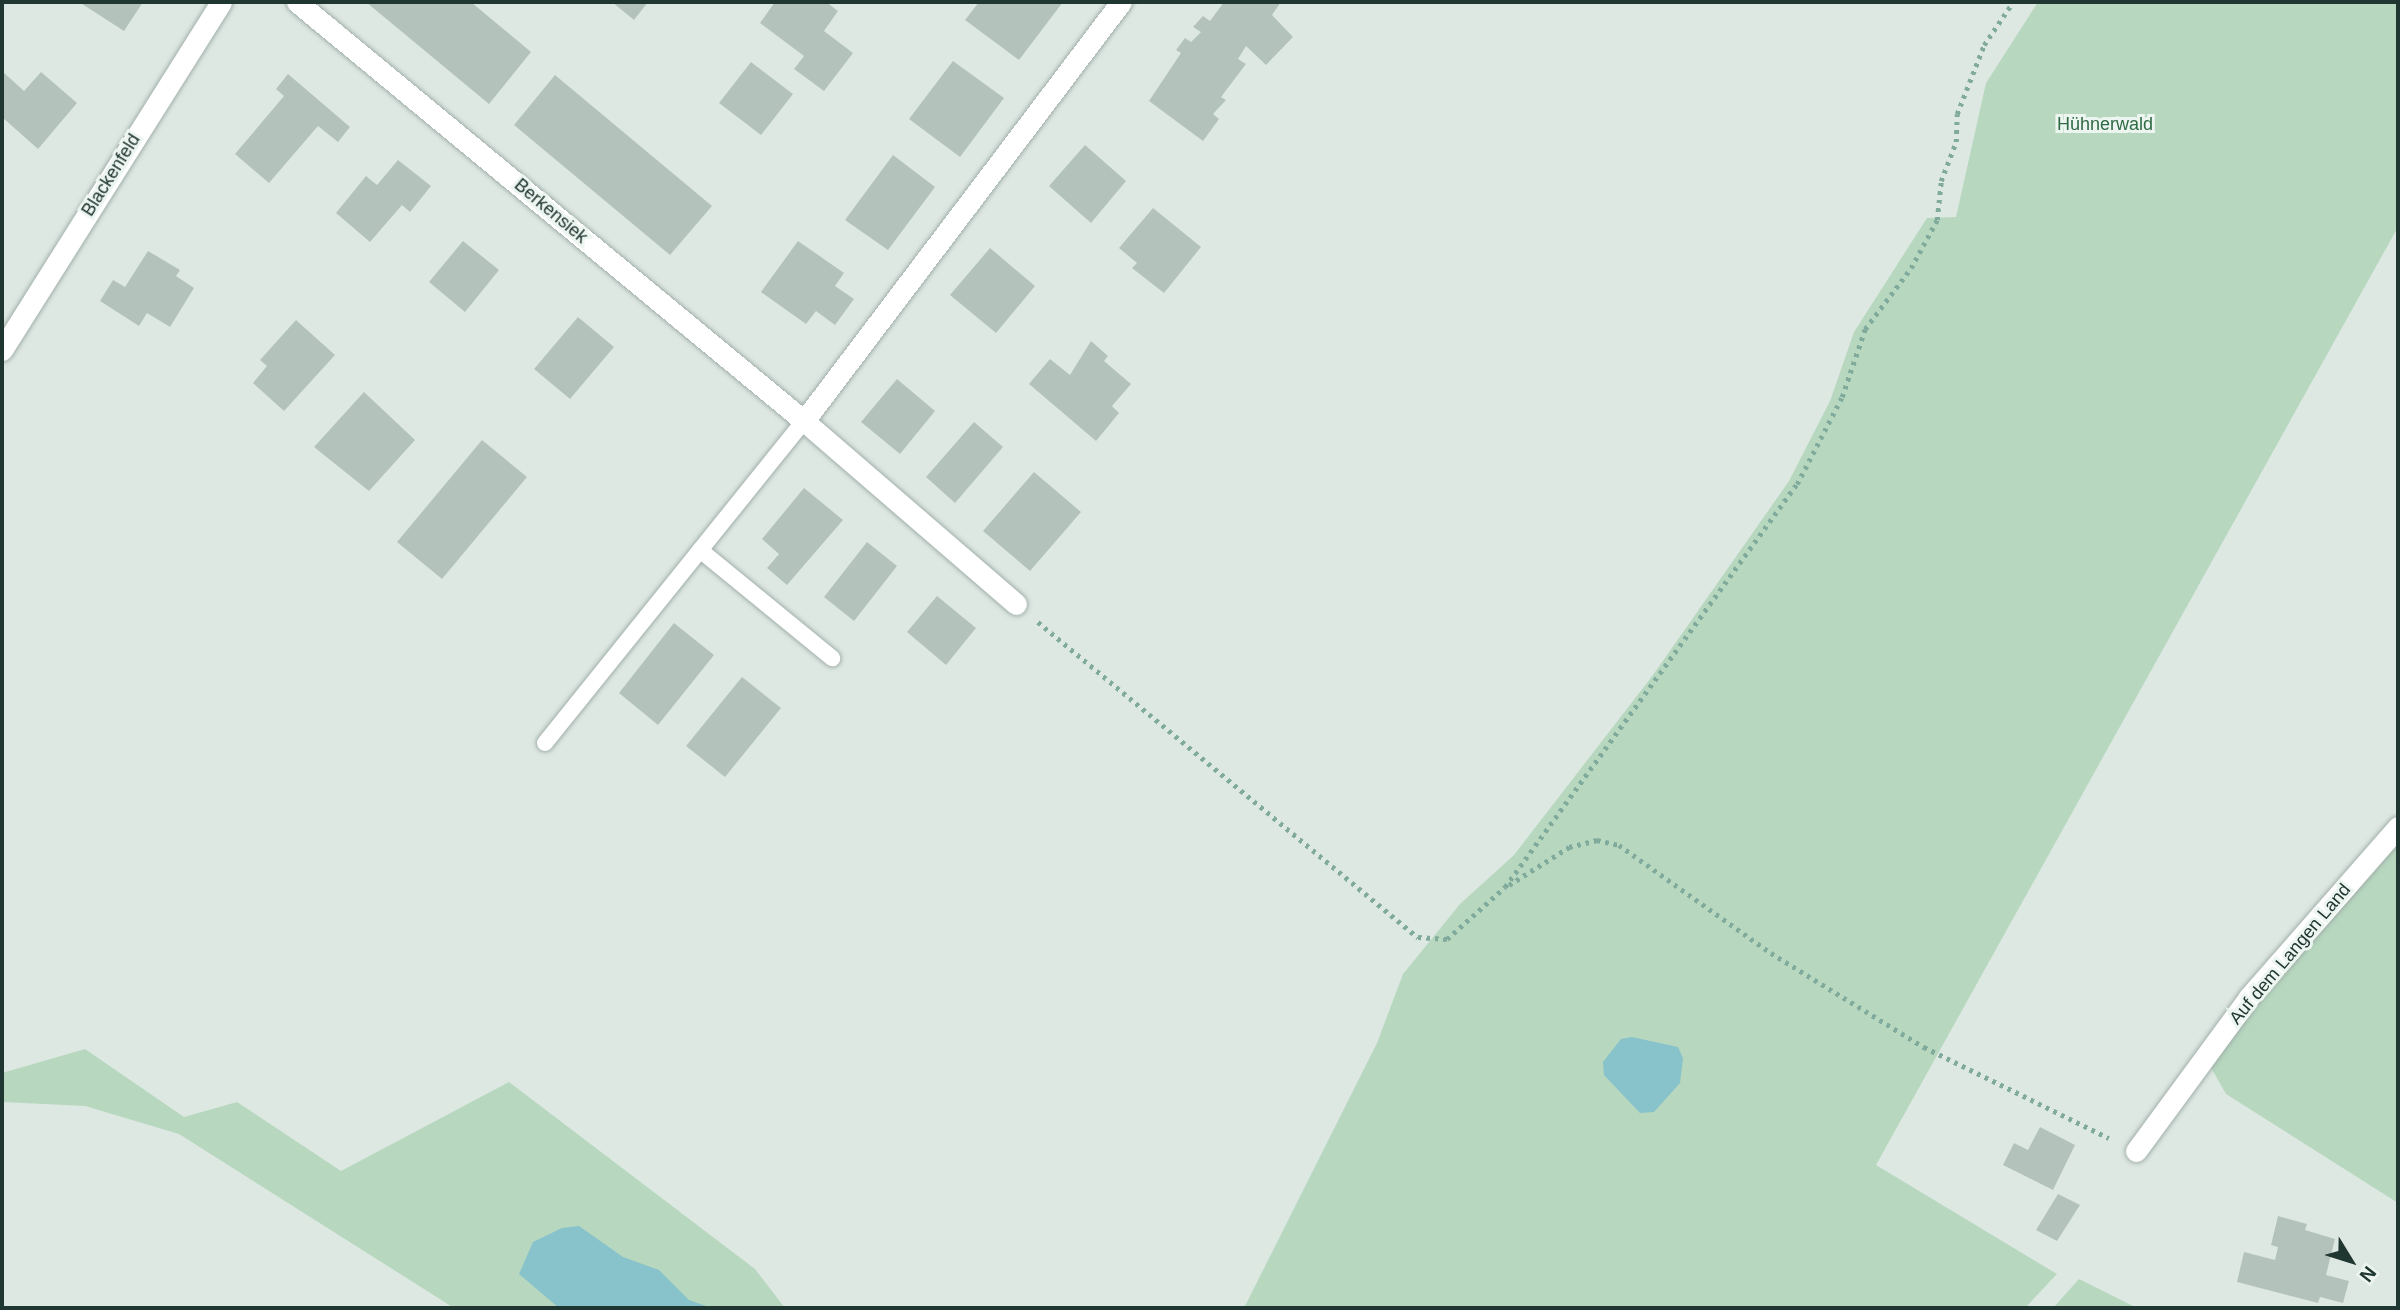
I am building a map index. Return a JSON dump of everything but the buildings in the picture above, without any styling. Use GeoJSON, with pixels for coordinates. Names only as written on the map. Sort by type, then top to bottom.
{"type":"FeatureCollection","features":[{"type":"Feature","properties":{"kind":"street","name":"Blackenfeld"},"geometry":{"type":"LineString","coordinates":[[2,350],[221,2]]}},
{"type":"Feature","properties":{"kind":"street","name":"Berkensiek"},"geometry":{"type":"LineString","coordinates":[[297,2],[804,421],[1016,604]]}},
{"type":"Feature","properties":{"kind":"street"},"geometry":{"type":"LineString","coordinates":[[804,421],[1121,2]]}},
{"type":"Feature","properties":{"kind":"street","name":"Auf dem Langen Land"},"geometry":{"type":"LineString","coordinates":[[2136,1151],[2249,997],[2398,827]]}},
{"type":"Feature","properties":{"kind":"lane"},"geometry":{"type":"LineString","coordinates":[[545,743],[804,421]]}},
{"type":"Feature","properties":{"kind":"lane"},"geometry":{"type":"LineString","coordinates":[[700,550],[832,658]]}},
{"type":"Feature","properties":{"kind":"path"},"geometry":{"type":"LineString","coordinates":[[1505,887],[1797,484],[1842,397],[1865,329],[1911,268],[1937,220],[1941,181],[1956,142],[1957,114],[1984,45],[2013,2]]}},
{"type":"Feature","properties":{"kind":"path"},"geometry":{"type":"LineString","coordinates":[[1016,604],[1418,937],[1447,939],[1505,887],[1569,847],[1597,840],[1619,845],[1772,953],[1924,1047],[2136,1151]]}},
{"type":"Feature","properties":{"kind":"green space","name":"Hühnerwald"},"geometry":{"type":"Polygon","coordinates":[[[2038,2],[2398,2],[2398,227],[1876,1165],[2057,1274],[2025,1308],[1244,1308],[1377,1043],[1403,974],[1460,904],[1514,855],[1653,675],[1789,481],[1830,401],[1854,332],[1927,218],[1956,217],[1986,83],[2038,2]]]}},
{"type":"Feature","properties":{"kind":"green space"},"geometry":{"type":"Polygon","coordinates":[[[2398,840],[2398,1203],[2226,1094],[2210,1066],[2247,1011],[2398,840]]]}},
{"type":"Feature","properties":{"kind":"green space"},"geometry":{"type":"Polygon","coordinates":[[[85,1049],[184,1117],[237,1102],[341,1171],[509,1082],[755,1269],[785,1308],[454,1308],[179,1134],[85,1106],[2,1102],[2,1073],[85,1049]]]}},
{"type":"Feature","properties":{"kind":"green space"},"geometry":{"type":"Polygon","coordinates":[[[2079,1279],[2137,1308],[2053,1308],[2079,1279]]]}},
{"type":"Feature","properties":{"kind":"water"},"geometry":{"type":"Polygon","coordinates":[[[1632,1037],[1678,1047],[1683,1058],[1680,1083],[1654,1112],[1640,1113],[1604,1075],[1603,1062],[1621,1039],[1632,1037]]]}},
{"type":"Feature","properties":{"kind":"water"},"geometry":{"type":"Polygon","coordinates":[[[579,1226],[623,1257],[659,1270],[689,1300],[712,1308],[559,1308],[519,1274],[533,1242],[562,1228],[579,1226]]]}}]}
